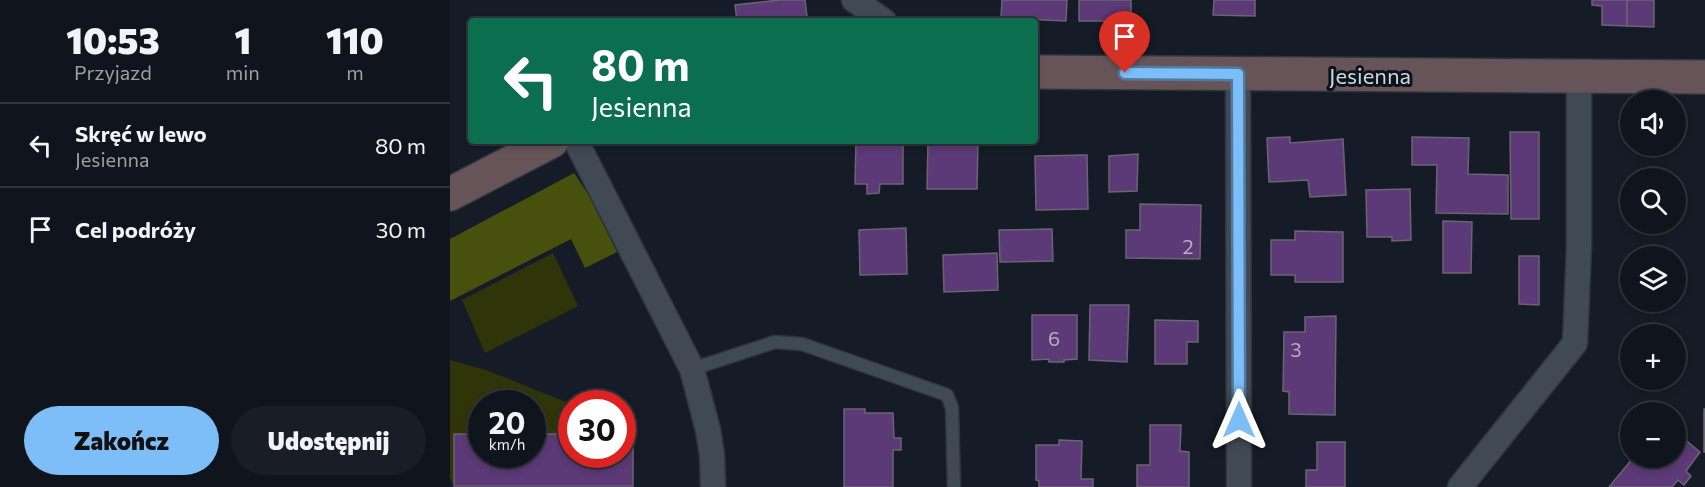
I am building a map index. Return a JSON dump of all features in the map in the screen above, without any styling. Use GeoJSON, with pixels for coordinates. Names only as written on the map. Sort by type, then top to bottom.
{"type":"FeatureCollection","features":[{"type":"Feature","properties":{"kind":"street"},"geometry":{"type":"LineString","coordinates":[[854,0],[880,18]]}},
{"type":"Feature","properties":{"kind":"street","name":"Jesienna"},"geometry":{"type":"LineString","coordinates":[[1038,72],[1705,77]]}},
{"type":"Feature","properties":{"kind":"street"},"geometry":{"type":"LineString","coordinates":[[1238,74],[1239,487]]}},
{"type":"Feature","properties":{"kind":"street"},"geometry":{"type":"LineString","coordinates":[[1460,487],[1575,343],[1579,246],[1579,76]]}},
{"type":"Feature","properties":{"kind":"street"},"geometry":{"type":"LineString","coordinates":[[450,194],[546,144]]}},
{"type":"Feature","properties":{"kind":"street"},"geometry":{"type":"LineString","coordinates":[[578,144],[692,369],[708,430],[712,455],[713,487]]}},
{"type":"Feature","properties":{"kind":"lane"},"geometry":{"type":"LineString","coordinates":[[692,369],[775,342],[802,344],[947,395],[952,408],[954,487]]}},
{"type":"Feature","properties":{"kind":"green space"},"geometry":{"type":"Polygon","coordinates":[[[574,173],[588,194],[617,252],[585,268],[571,239],[450,301],[450,239],[574,173]]]}},
{"type":"Feature","properties":{"kind":"green space"},"geometry":{"type":"Polygon","coordinates":[[[553,253],[578,306],[485,353],[462,300],[553,253]]]}},
{"type":"Feature","properties":{"kind":"green space"},"geometry":{"type":"Polygon","coordinates":[[[450,360],[486,370],[536,390],[468,390],[468,434],[454,434],[454,486],[450,478],[450,360]]]}},
{"type":"Feature","properties":{"kind":"green space"},"geometry":{"type":"Polygon","coordinates":[[[546,394],[558,399],[558,434],[546,434],[546,394]]]}},
{"type":"Feature","properties":{"kind":"building"},"geometry":{"type":"Polygon","coordinates":[[[779,0],[805,0],[807,17],[737,18],[735,5],[779,0]]]}},
{"type":"Feature","properties":{"kind":"building"},"geometry":{"type":"Polygon","coordinates":[[[1002,0],[1067,0],[1066,21],[1001,18],[1002,0]]]}},
{"type":"Feature","properties":{"kind":"building"},"geometry":{"type":"Polygon","coordinates":[[[1079,0],[1131,0],[1131,21],[1079,21],[1079,0]]]}},
{"type":"Feature","properties":{"kind":"building"},"geometry":{"type":"Polygon","coordinates":[[[1214,0],[1255,0],[1255,16],[1213,15],[1214,0]]]}},
{"type":"Feature","properties":{"kind":"building"},"geometry":{"type":"Polygon","coordinates":[[[1592,0],[1627,0],[1627,26],[1602,25],[1602,6],[1592,5],[1592,0]]]}},
{"type":"Feature","properties":{"kind":"building"},"geometry":{"type":"Polygon","coordinates":[[[1627,0],[1654,0],[1654,27],[1627,26],[1627,0]]]}},
{"type":"Feature","properties":{"kind":"building"},"geometry":{"type":"Polygon","coordinates":[[[1510,132],[1539,132],[1539,219],[1511,219],[1510,132]]]}},
{"type":"Feature","properties":{"kind":"building"},"geometry":{"type":"Polygon","coordinates":[[[1290,137],[1290,143],[1343,139],[1346,195],[1310,197],[1308,180],[1269,182],[1267,138],[1290,137]]]}},
{"type":"Feature","properties":{"kind":"building"},"geometry":{"type":"Polygon","coordinates":[[[1412,137],[1469,138],[1468,174],[1508,175],[1508,214],[1436,213],[1437,165],[1412,165],[1412,137]]]}},
{"type":"Feature","properties":{"kind":"building"},"geometry":{"type":"Polygon","coordinates":[[[856,144],[903,144],[903,184],[880,184],[879,193],[867,194],[867,184],[855,184],[856,144]]]}},
{"type":"Feature","properties":{"kind":"building"},"geometry":{"type":"Polygon","coordinates":[[[928,144],[978,144],[977,189],[927,189],[928,144]]]}},
{"type":"Feature","properties":{"kind":"building"},"geometry":{"type":"Polygon","coordinates":[[[1138,154],[1137,191],[1109,192],[1109,156],[1138,154]]]}},
{"type":"Feature","properties":{"kind":"building"},"geometry":{"type":"Polygon","coordinates":[[[1087,155],[1088,209],[1036,210],[1035,156],[1087,155]]]}},
{"type":"Feature","properties":{"kind":"building"},"geometry":{"type":"Polygon","coordinates":[[[1410,189],[1411,240],[1392,241],[1392,237],[1367,237],[1366,190],[1410,189]]]}},
{"type":"Feature","properties":{"kind":"building"},"geometry":{"type":"Polygon","coordinates":[[[1140,204],[1201,205],[1200,259],[1126,258],[1126,230],[1140,230],[1140,204]]]}},
{"type":"Feature","properties":{"kind":"building"},"geometry":{"type":"Polygon","coordinates":[[[1443,221],[1472,222],[1471,273],[1443,273],[1443,221]]]}},
{"type":"Feature","properties":{"kind":"building"},"geometry":{"type":"Polygon","coordinates":[[[906,228],[907,274],[860,275],[859,230],[906,228]]]}},
{"type":"Feature","properties":{"kind":"building"},"geometry":{"type":"Polygon","coordinates":[[[1052,229],[1053,261],[1000,262],[999,230],[1052,229]]]}},
{"type":"Feature","properties":{"kind":"building"},"geometry":{"type":"Polygon","coordinates":[[[1295,231],[1343,232],[1343,282],[1295,282],[1295,275],[1271,275],[1271,240],[1295,240],[1295,231]]]}},
{"type":"Feature","properties":{"kind":"building"},"geometry":{"type":"Polygon","coordinates":[[[997,253],[998,290],[944,292],[943,255],[997,253]]]}},
{"type":"Feature","properties":{"kind":"building"},"geometry":{"type":"Polygon","coordinates":[[[1519,256],[1539,256],[1539,305],[1519,304],[1519,256]]]}},
{"type":"Feature","properties":{"kind":"building"},"geometry":{"type":"Polygon","coordinates":[[[1090,305],[1129,305],[1127,362],[1089,360],[1090,305]]]}},
{"type":"Feature","properties":{"kind":"building"},"geometry":{"type":"Polygon","coordinates":[[[1032,315],[1077,315],[1077,359],[1064,360],[1064,362],[1049,362],[1049,359],[1032,360],[1032,315]]]}},
{"type":"Feature","properties":{"kind":"building"},"geometry":{"type":"Polygon","coordinates":[[[1336,316],[1335,415],[1289,414],[1289,392],[1283,391],[1284,332],[1305,332],[1305,317],[1336,316]]]}},
{"type":"Feature","properties":{"kind":"building"},"geometry":{"type":"Polygon","coordinates":[[[1155,320],[1198,321],[1198,342],[1187,342],[1187,364],[1155,364],[1155,320]]]}},
{"type":"Feature","properties":{"kind":"building"},"geometry":{"type":"Polygon","coordinates":[[[844,409],[865,409],[865,413],[893,413],[894,438],[901,438],[901,450],[893,450],[893,487],[844,487],[844,409]]]}},
{"type":"Feature","properties":{"kind":"building"},"geometry":{"type":"Polygon","coordinates":[[[1705,409],[1705,452],[1704,452],[1705,409]]]}},
{"type":"Feature","properties":{"kind":"building"},"geometry":{"type":"Polygon","coordinates":[[[1150,425],[1181,425],[1180,451],[1189,452],[1189,487],[1137,487],[1137,465],[1150,465],[1150,425]]]}},
{"type":"Feature","properties":{"kind":"building"},"geometry":{"type":"Polygon","coordinates":[[[454,434],[468,434],[468,468],[546,468],[546,434],[558,434],[558,468],[633,468],[633,486],[454,486],[454,434]]]}},
{"type":"Feature","properties":{"kind":"building"},"geometry":{"type":"Polygon","coordinates":[[[1059,440],[1082,441],[1081,479],[1093,479],[1093,487],[1039,487],[1039,481],[1036,480],[1036,445],[1059,445],[1059,440]]]}},
{"type":"Feature","properties":{"kind":"building"},"geometry":{"type":"Polygon","coordinates":[[[1686,440],[1700,452],[1686,471],[1691,476],[1684,485],[1678,480],[1672,487],[1609,487],[1625,468],[1686,468],[1686,440]]]}},
{"type":"Feature","properties":{"kind":"building"},"geometry":{"type":"Polygon","coordinates":[[[1317,442],[1345,442],[1345,487],[1306,487],[1306,470],[1317,470],[1317,442]]]}},
{"type":"Feature","properties":{"kind":"route"},"geometry":{"type":"LineString","coordinates":[[1125,73],[1238,74],[1239,420]]}}]}
